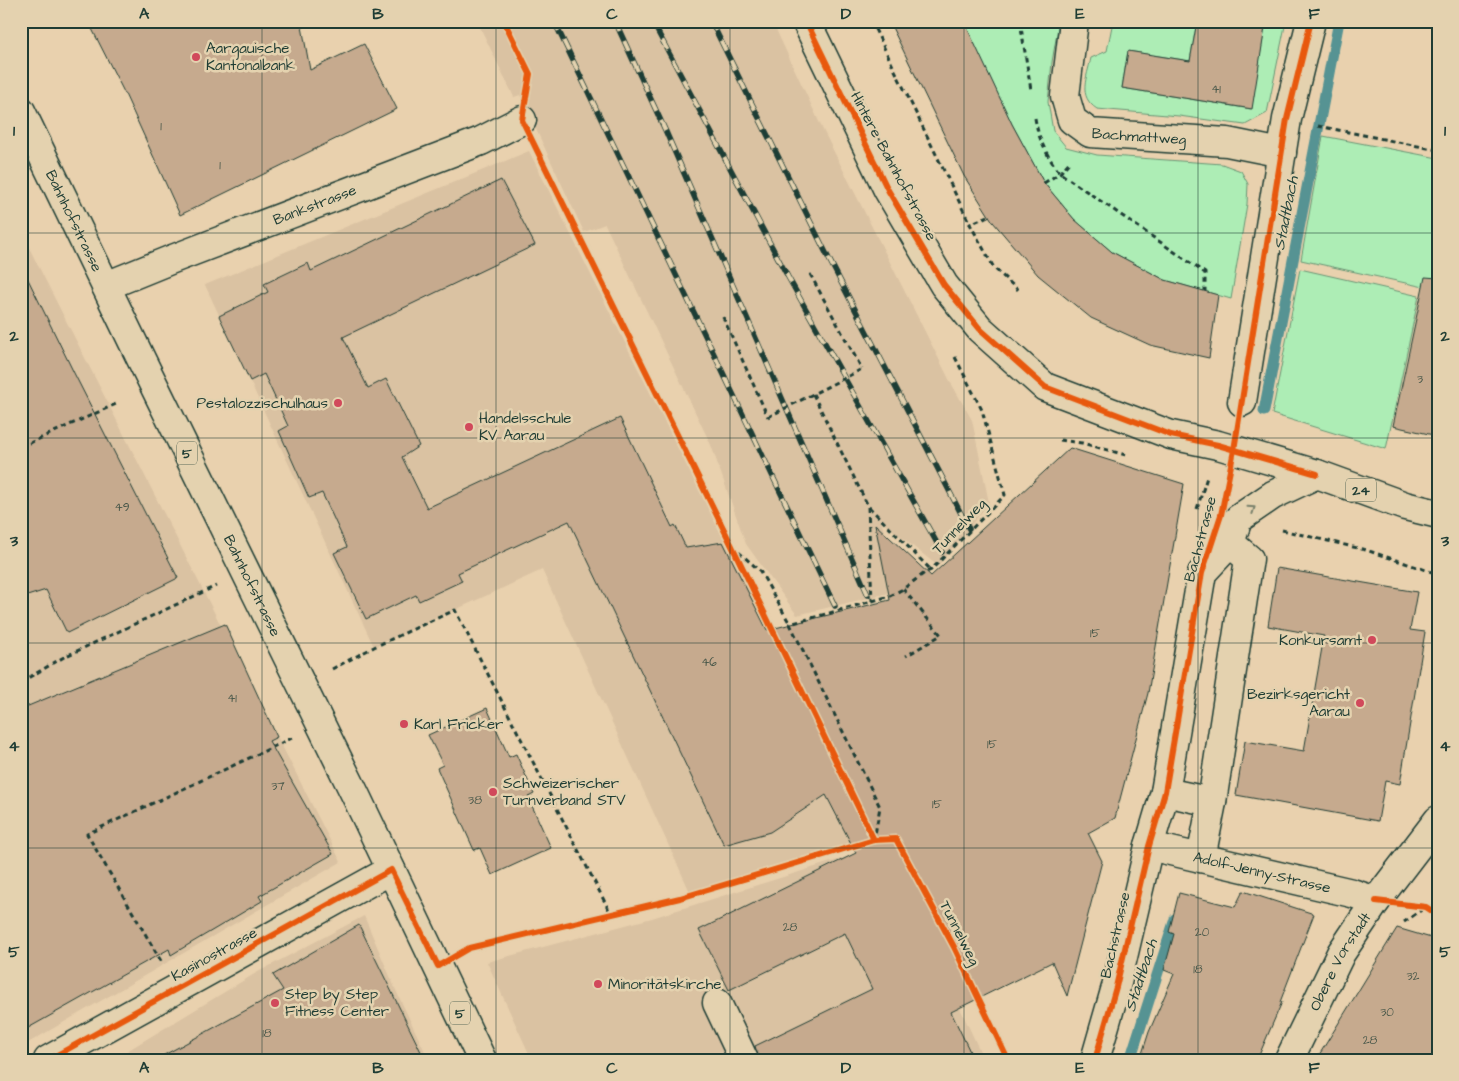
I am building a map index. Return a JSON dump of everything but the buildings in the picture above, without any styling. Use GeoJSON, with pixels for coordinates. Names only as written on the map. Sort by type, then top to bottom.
{"type":"FeatureCollection","features":[{"type":"Feature","properties":{"kind":"main road","name":"Hintere Bahnhofstrasse"},"geometry":{"type":"LineString","coordinates":[[806,21],[888,190],[944,286],[980,329],[1045,387],[1171,435],[1218,445],[1317,474],[1405,506],[1438,514]]}},
{"type":"Feature","properties":{"kind":"main road","name":"Bachmattweg"},"geometry":{"type":"LineString","coordinates":[[1074,21],[1065,96],[1072,120],[1090,133],[1227,142],[1282,153]]}},
{"type":"Feature","properties":{"kind":"main road"},"geometry":{"type":"LineString","coordinates":[[1242,402],[1282,153],[1311,21]]}},
{"type":"Feature","properties":{"kind":"main road","name":"Bahnhofstrasse"},"geometry":{"type":"LineString","coordinates":[[22,116],[245,570],[482,1060]]}},
{"type":"Feature","properties":{"kind":"main road","name":"Bankstrasse"},"geometry":{"type":"LineString","coordinates":[[106,286],[481,141],[522,120]]}},
{"type":"Feature","properties":{"kind":"main road","name":"Bachstrasse"},"geometry":{"type":"LineString","coordinates":[[1095,1060],[1116,987],[1149,846],[1165,792],[1202,573],[1230,543],[1238,519],[1273,495],[1317,474]]}},
{"type":"Feature","properties":{"kind":"main road"},"geometry":{"type":"LineString","coordinates":[[1405,506],[1438,533]]}},
{"type":"Feature","properties":{"kind":"main road"},"geometry":{"type":"LineString","coordinates":[[1201,858],[1212,802],[1249,559],[1230,543]]}},
{"type":"Feature","properties":{"kind":"main road"},"geometry":{"type":"LineString","coordinates":[[1165,792],[1212,802]]}},
{"type":"Feature","properties":{"kind":"main road","name":"Obere Vorstadt"},"geometry":{"type":"LineString","coordinates":[[1289,1060],[1341,953],[1376,901],[1438,820]]}},
{"type":"Feature","properties":{"kind":"main road","name":"Adolf-Jenny-Strasse"},"geometry":{"type":"LineString","coordinates":[[1149,846],[1352,893],[1376,901]]}},
{"type":"Feature","properties":{"kind":"main road","name":"Kasinostrasse"},"geometry":{"type":"LineString","coordinates":[[48,1060],[391,870]]}},
{"type":"Feature","properties":{"kind":"main road"},"geometry":{"type":"LineString","coordinates":[[717,1003],[744,1060]]}},
{"type":"Feature","properties":{"kind":"path"},"geometry":{"type":"LineString","coordinates":[[871,21],[970,224],[994,268],[1018,290]]}},
{"type":"Feature","properties":{"kind":"path"},"geometry":{"type":"LineString","coordinates":[[1326,128],[1438,150]]}},
{"type":"Feature","properties":{"kind":"path"},"geometry":{"type":"LineString","coordinates":[[1060,172],[1205,273],[1205,291]]}},
{"type":"Feature","properties":{"kind":"path"},"geometry":{"type":"LineString","coordinates":[[970,224],[988,216]]}},
{"type":"Feature","properties":{"kind":"path"},"geometry":{"type":"LineString","coordinates":[[723,317],[768,417],[862,369],[810,274]]}},
{"type":"Feature","properties":{"kind":"path"},"geometry":{"type":"LineString","coordinates":[[813,394],[868,506],[931,570]]}},
{"type":"Feature","properties":{"kind":"path"},"geometry":{"type":"LineString","coordinates":[[21,446],[116,404]]}},
{"type":"Feature","properties":{"kind":"path"},"geometry":{"type":"LineString","coordinates":[[1060,440],[1082,443],[1127,456]]}},
{"type":"Feature","properties":{"kind":"path"},"geometry":{"type":"LineString","coordinates":[[1197,509],[1208,478],[1199,475]]}},
{"type":"Feature","properties":{"kind":"path"},"geometry":{"type":"LineString","coordinates":[[868,506],[872,601]]}},
{"type":"Feature","properties":{"kind":"path"},"geometry":{"type":"LineString","coordinates":[[1276,528],[1366,550],[1438,574]]}},
{"type":"Feature","properties":{"kind":"path"},"geometry":{"type":"LineString","coordinates":[[732,546],[760,571],[790,624]]}},
{"type":"Feature","properties":{"kind":"path"},"geometry":{"type":"LineString","coordinates":[[21,682],[64,657],[208,590],[245,570]]}},
{"type":"Feature","properties":{"kind":"path"},"geometry":{"type":"LineString","coordinates":[[904,589],[941,635],[906,656]]}},
{"type":"Feature","properties":{"kind":"path"},"geometry":{"type":"LineString","coordinates":[[332,669],[374,646],[455,610],[611,914]]}},
{"type":"Feature","properties":{"kind":"path"},"geometry":{"type":"LineString","coordinates":[[162,964],[87,834],[320,725]]}},
{"type":"Feature","properties":{"kind":"path"},"geometry":{"type":"LineString","coordinates":[[1438,905],[1426,907],[1438,915]]}},
{"type":"Feature","properties":{"kind":"shaded area"},"geometry":{"type":"Polygon","coordinates":[[[477,21],[772,21],[822,128],[951,383],[972,420],[989,503],[938,566],[881,521],[901,590],[797,615],[746,544],[711,445],[605,224],[584,232],[520,95],[514,97],[477,21]]]}},
{"type":"Feature","properties":{"kind":"shaded area","name":"Handelsschule KV Aarau"},"geometry":{"type":"Polygon","coordinates":[[[529,151],[874,840],[691,894],[542,570],[374,647],[205,285],[529,151]]]}},
{"type":"Feature","properties":{"kind":"shaded area"},"geometry":{"type":"Polygon","coordinates":[[[21,232],[341,862],[21,1047],[21,232]]]}},
{"type":"Feature","properties":{"kind":"shaded area"},"geometry":{"type":"Polygon","coordinates":[[[885,845],[984,1060],[532,1060],[487,962],[652,918],[885,845]]]}},
{"type":"Feature","properties":{"kind":"shaded area"},"geometry":{"type":"Polygon","coordinates":[[[364,916],[398,995],[429,1060],[112,1060],[256,973],[364,916]]]}},
{"type":"Feature","properties":{"kind":"green space"},"geometry":{"type":"Polygon","coordinates":[[[963,21],[1059,21],[1048,102],[1053,131],[1066,147],[1097,155],[1222,164],[1241,171],[1248,184],[1247,204],[1231,299],[1165,280],[1112,252],[1074,219],[1044,183],[1012,124],[963,21]]]}},
{"type":"Feature","properties":{"kind":"green space"},"geometry":{"type":"Polygon","coordinates":[[[1113,21],[1197,21],[1190,61],[1128,51],[1122,88],[1251,109],[1266,21],[1286,21],[1267,113],[1245,125],[1179,116],[1097,109],[1087,98],[1085,92],[1086,79],[1091,58],[1107,51],[1113,21]]]}},
{"type":"Feature","properties":{"kind":"green space"},"geometry":{"type":"Polygon","coordinates":[[[1323,136],[1438,158],[1438,266],[1433,289],[1301,260],[1323,136]]]}},
{"type":"Feature","properties":{"kind":"green space"},"geometry":{"type":"Polygon","coordinates":[[[1300,269],[1419,296],[1386,449],[1272,414],[1300,269]]]}},
{"type":"Feature","properties":{"kind":"waterway","name":"Stadtbach"},"geometry":{"type":"LineString","coordinates":[[1264,411],[1339,21]]}},
{"type":"Feature","properties":{"kind":"waterway","name":"Stadtbach"},"geometry":{"type":"LineString","coordinates":[[1130,1060],[1175,919]]}},
{"type":"Feature","properties":{"kind":"railway"},"geometry":{"type":"LineString","coordinates":[[554,21],[835,606]]}},
{"type":"Feature","properties":{"kind":"railway"},"geometry":{"type":"LineString","coordinates":[[615,21],[666,132],[868,595]]}},
{"type":"Feature","properties":{"kind":"railway"},"geometry":{"type":"LineString","coordinates":[[652,21],[788,277],[942,552]]}},
{"type":"Feature","properties":{"kind":"railway"},"geometry":{"type":"LineString","coordinates":[[711,21],[829,259],[969,529]]}},
{"type":"Feature","properties":{"kind":"cycle path"},"geometry":{"type":"LineString","coordinates":[[504,21],[530,74],[522,120],[732,546],[874,840]]}},
{"type":"Feature","properties":{"kind":"cycle path"},"geometry":{"type":"LineString","coordinates":[[806,21],[888,190],[944,285],[980,329],[1045,387],[1171,435],[1218,445],[1317,474]]}},
{"type":"Feature","properties":{"kind":"cycle path"},"geometry":{"type":"LineString","coordinates":[[1095,1060],[1116,987],[1149,846],[1165,792],[1202,573],[1221,515],[1234,450],[1287,119],[1311,21]]}},
{"type":"Feature","properties":{"kind":"cycle path","name":"Tunnelweg"},"geometry":{"type":"LineString","coordinates":[[48,1060],[391,870],[438,966],[469,948],[680,898],[874,840],[896,839],[954,947],[1008,1060]]}},
{"type":"Feature","properties":{"kind":"cycle path"},"geometry":{"type":"LineString","coordinates":[[1376,901],[1426,907],[1438,915]]}},
{"type":"Feature","properties":{"kind":"place","name":"Aargauische Kantonalbank"},"geometry":{"type":"Point","coordinates":[196,57]}},
{"type":"Feature","properties":{"kind":"place","name":"Pestalozzischulhaus"},"geometry":{"type":"Point","coordinates":[338,403]}},
{"type":"Feature","properties":{"kind":"place","name":"Handelsschule KV Aarau"},"geometry":{"type":"Point","coordinates":[469,427]}},
{"type":"Feature","properties":{"kind":"place","name":"Konkursamt"},"geometry":{"type":"Point","coordinates":[1372,640]}},
{"type":"Feature","properties":{"kind":"place","name":"Bezirksgericht Aarau"},"geometry":{"type":"Point","coordinates":[1360,703]}},
{"type":"Feature","properties":{"kind":"place","name":"Karl Fricker"},"geometry":{"type":"Point","coordinates":[404,724]}},
{"type":"Feature","properties":{"kind":"place","name":"Schweizerischer Turnverband STV"},"geometry":{"type":"Point","coordinates":[493,792]}},
{"type":"Feature","properties":{"kind":"place","name":"Minoritätskirche"},"geometry":{"type":"Point","coordinates":[598,984]}},
{"type":"Feature","properties":{"kind":"place","name":"Step by Step Fitness Center"},"geometry":{"type":"Point","coordinates":[275,1003]}}]}
